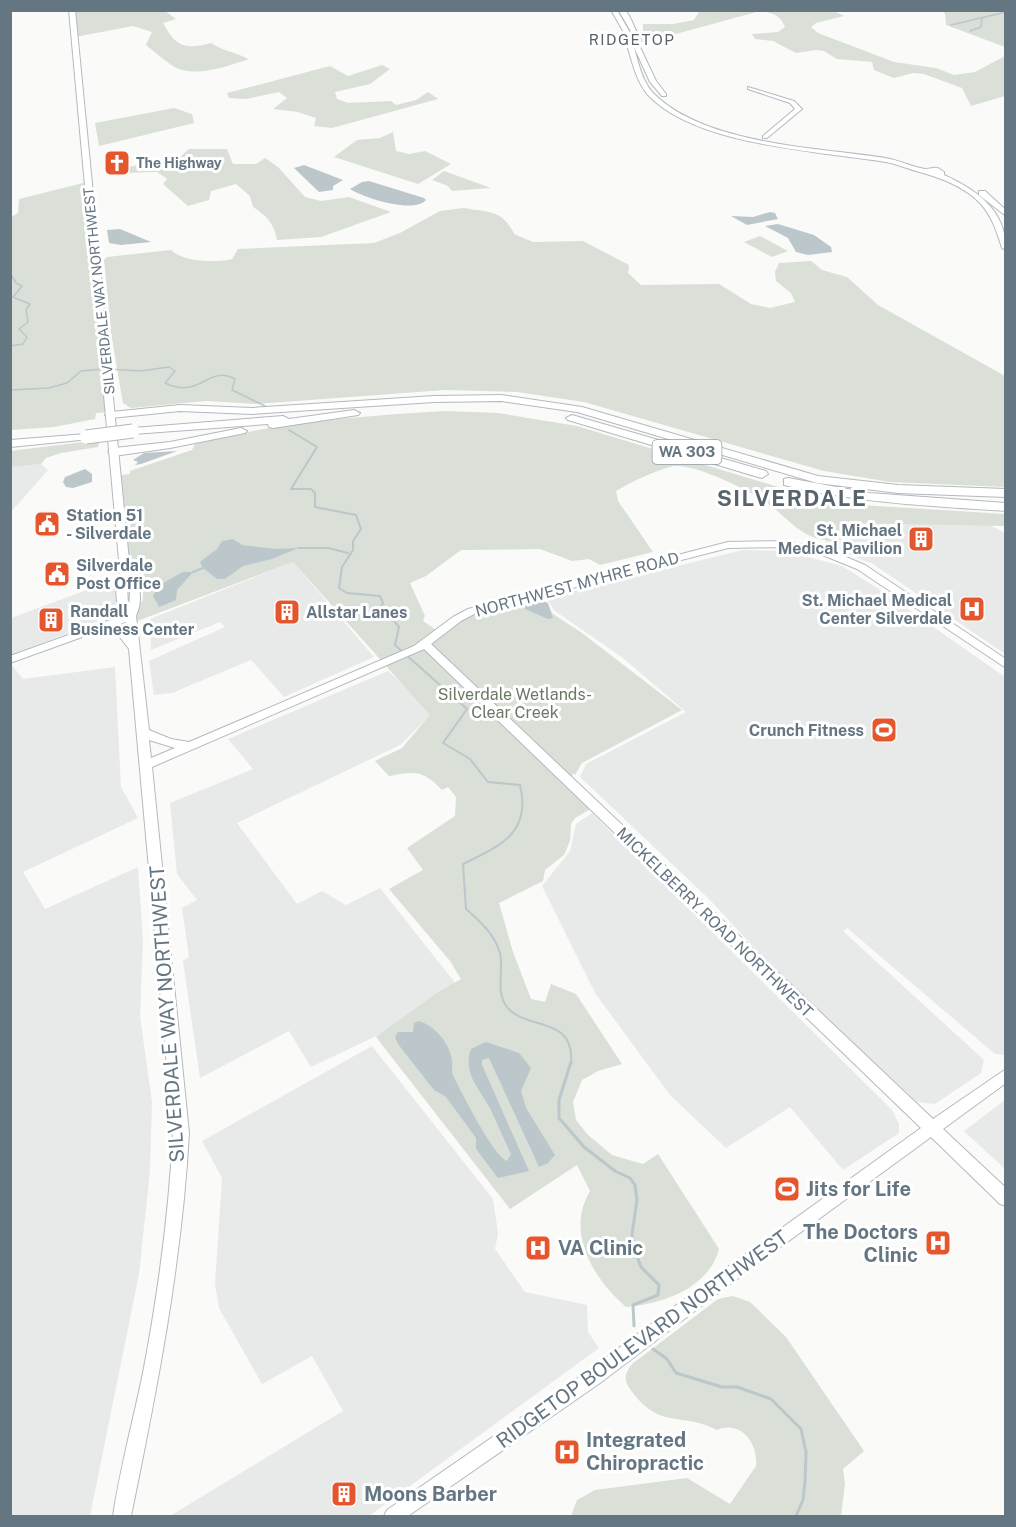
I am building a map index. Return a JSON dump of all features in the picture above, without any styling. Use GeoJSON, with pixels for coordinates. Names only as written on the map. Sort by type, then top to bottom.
{"type":"FeatureCollection","features":[{"type":"Feature","properties":{"kind":"highway","name":"WA 303"},"geometry":{"type":"LineString","coordinates":[[10,443],[392,402],[471,397],[549,403],[609,418],[817,479],[898,489],[1005,494]]}},
{"type":"Feature","properties":{"kind":"highway"},"geometry":{"type":"LineString","coordinates":[[111,415],[180,408],[252,411],[392,402]]}},
{"type":"Feature","properties":{"kind":"highway","name":"WA 303"},"geometry":{"type":"LineString","coordinates":[[133,431],[468,405],[532,409],[564,416],[821,491],[877,499],[1005,507]]}},
{"type":"Feature","properties":{"kind":"highway"},"geometry":{"type":"LineString","coordinates":[[114,452],[170,446],[260,427],[370,411]]}},
{"type":"Feature","properties":{"kind":"main road","name":"SILVERDALE WAY NORTHWEST"},"geometry":{"type":"LineString","coordinates":[[72,10],[125,571],[122,584],[123,607],[131,616],[135,649],[181,1133],[179,1190],[163,1303],[122,1516]]}},
{"type":"Feature","properties":{"kind":"main road"},"geometry":{"type":"LineString","coordinates":[[614,10],[633,40],[653,82],[665,97],[689,112],[764,139],[902,163],[936,172],[992,199],[1005,214]]}},
{"type":"Feature","properties":{"kind":"main road"},"geometry":{"type":"LineString","coordinates":[[621,10],[628,17],[633,40]]}},
{"type":"Feature","properties":{"kind":"main road"},"geometry":{"type":"LineString","coordinates":[[750,88],[792,102],[799,109],[764,139]]}},
{"type":"Feature","properties":{"kind":"main road"},"geometry":{"type":"LineString","coordinates":[[936,172],[961,185],[984,201],[995,217],[1005,248]]}},
{"type":"Feature","properties":{"kind":"main road","name":"NORTHWEST MYHRE ROAD"},"geometry":{"type":"LineString","coordinates":[[147,764],[425,644],[461,616],[497,603],[728,545],[772,543],[812,548],[856,565],[1005,665]]}},
{"type":"Feature","properties":{"kind":"main road"},"geometry":{"type":"LineString","coordinates":[[10,660],[131,616]]}},
{"type":"Feature","properties":{"kind":"main road"},"geometry":{"type":"LineString","coordinates":[[67,639],[113,630],[128,637],[135,649]]}},
{"type":"Feature","properties":{"kind":"main road","name":"MICKELBERRY ROAD NORTHWEST"},"geometry":{"type":"LineString","coordinates":[[425,644],[1005,1199]]}},
{"type":"Feature","properties":{"kind":"main road"},"geometry":{"type":"LineString","coordinates":[[144,733],[169,743],[191,746]]}},
{"type":"Feature","properties":{"kind":"main road","name":"RIDGETOP BOULEVARD NORTHWEST"},"geometry":{"type":"LineString","coordinates":[[393,1516],[594,1377],[1005,1075]]}},
{"type":"Feature","properties":{"kind":"shaded area"},"geometry":{"type":"Polygon","coordinates":[[[304,165],[343,180],[333,186],[333,190],[319,192],[294,168],[304,165]]]}},
{"type":"Feature","properties":{"kind":"shaded area"},"geometry":{"type":"Polygon","coordinates":[[[369,181],[426,200],[420,204],[400,205],[377,200],[350,189],[369,181]]]}},
{"type":"Feature","properties":{"kind":"shaded area"},"geometry":{"type":"Polygon","coordinates":[[[770,212],[775,213],[778,219],[747,225],[731,216],[753,217],[770,212]]]}},
{"type":"Feature","properties":{"kind":"shaded area"},"geometry":{"type":"Polygon","coordinates":[[[778,224],[814,235],[831,247],[832,252],[808,255],[796,252],[788,238],[765,226],[778,224]]]}},
{"type":"Feature","properties":{"kind":"shaded area"},"geometry":{"type":"Polygon","coordinates":[[[120,229],[151,242],[121,245],[109,243],[107,230],[120,229]]]}},
{"type":"Feature","properties":{"kind":"shaded area"},"geometry":{"type":"Polygon","coordinates":[[[177,451],[141,464],[135,465],[138,462],[133,460],[144,453],[177,451]]]}},
{"type":"Feature","properties":{"kind":"shaded area"},"geometry":{"type":"Polygon","coordinates":[[[41,464],[48,470],[11,512],[11,467],[41,464]]]}},
{"type":"Feature","properties":{"kind":"shaded area"},"geometry":{"type":"Polygon","coordinates":[[[85,469],[92,474],[92,482],[73,488],[66,487],[63,482],[65,477],[85,469]]]}},
{"type":"Feature","properties":{"kind":"shaded area","name":"St. Michael Medical Center Silverdale"},"geometry":{"type":"Polygon","coordinates":[[[836,517],[891,523],[988,524],[1005,533],[1005,654],[873,564],[824,545],[836,517]]]}},
{"type":"Feature","properties":{"kind":"shaded area"},"geometry":{"type":"Polygon","coordinates":[[[233,539],[242,545],[276,549],[298,548],[272,559],[243,566],[225,579],[217,579],[203,568],[200,562],[217,549],[222,541],[233,539]]]}},
{"type":"Feature","properties":{"kind":"shaded area"},"geometry":{"type":"Polygon","coordinates":[[[743,550],[785,551],[842,566],[882,591],[1005,677],[1005,1055],[995,1054],[847,928],[843,931],[984,1060],[981,1073],[935,1104],[917,1102],[777,972],[708,898],[580,777],[586,764],[686,712],[623,658],[555,611],[546,598],[743,550]]]}},
{"type":"Feature","properties":{"kind":"shaded area"},"geometry":{"type":"Polygon","coordinates":[[[293,562],[374,657],[284,697],[251,660],[172,693],[154,695],[149,661],[225,627],[220,622],[151,650],[150,619],[293,562]]]}},
{"type":"Feature","properties":{"kind":"shaded area"},"geometry":{"type":"Polygon","coordinates":[[[183,572],[193,572],[177,590],[176,600],[159,607],[153,596],[158,586],[183,572]]]}},
{"type":"Feature","properties":{"kind":"shaded area"},"geometry":{"type":"Polygon","coordinates":[[[115,584],[117,614],[11,655],[11,618],[92,588],[115,584]]]}},
{"type":"Feature","properties":{"kind":"shaded area"},"geometry":{"type":"Polygon","coordinates":[[[540,600],[548,603],[553,618],[548,619],[525,609],[526,604],[540,600]]]}},
{"type":"Feature","properties":{"kind":"shaded area"},"geometry":{"type":"Polygon","coordinates":[[[11,664],[23,679],[115,667],[121,787],[138,818],[23,872],[45,909],[138,867],[143,940],[140,1016],[152,1102],[150,1171],[139,1274],[90,1516],[11,1516],[11,664]]]}},
{"type":"Feature","properties":{"kind":"shaded area"},"geometry":{"type":"Polygon","coordinates":[[[388,671],[430,707],[430,716],[400,745],[237,823],[297,904],[322,891],[346,905],[380,888],[456,984],[391,1029],[311,1067],[289,1031],[200,1078],[183,961],[189,957],[182,908],[197,900],[177,874],[170,803],[253,769],[228,739],[388,671]]]}},
{"type":"Feature","properties":{"kind":"shaded area"},"geometry":{"type":"Polygon","coordinates":[[[592,813],[892,1110],[899,1124],[899,1133],[843,1170],[790,1107],[726,1148],[670,1095],[595,993],[542,886],[570,851],[576,824],[592,813]]]}},
{"type":"Feature","properties":{"kind":"shaded area"},"geometry":{"type":"Polygon","coordinates":[[[419,1021],[436,1031],[445,1042],[451,1055],[452,1073],[463,1095],[486,1136],[507,1161],[511,1154],[491,1110],[474,1081],[469,1058],[471,1049],[486,1042],[519,1053],[531,1068],[521,1091],[526,1108],[555,1155],[548,1163],[539,1167],[489,1058],[482,1060],[482,1065],[529,1171],[498,1178],[476,1149],[476,1138],[446,1097],[434,1090],[398,1044],[395,1037],[398,1032],[413,1032],[414,1023],[419,1021]]]}},
{"type":"Feature","properties":{"kind":"shaded area"},"geometry":{"type":"Polygon","coordinates":[[[372,1046],[493,1199],[498,1233],[495,1249],[525,1292],[587,1305],[588,1332],[599,1348],[369,1516],[170,1516],[343,1411],[312,1356],[262,1384],[219,1308],[215,1284],[222,1178],[202,1141],[372,1046]]]}},
{"type":"Feature","properties":{"kind":"shaded area"},"geometry":{"type":"Polygon","coordinates":[[[1005,1100],[1005,1169],[964,1131],[1005,1100]]]}},
{"type":"Feature","properties":{"kind":"green space"},"geometry":{"type":"Polygon","coordinates":[[[700,10],[834,11],[844,16],[816,23],[811,27],[818,33],[894,62],[936,68],[954,75],[975,72],[1005,56],[1005,96],[971,106],[962,88],[924,74],[913,73],[894,78],[874,70],[872,62],[837,59],[824,51],[816,50],[796,53],[773,41],[755,39],[752,34],[778,32],[785,27],[778,17],[760,11],[672,35],[643,35],[643,24],[673,24],[694,20],[700,10]]]}},
{"type":"Feature","properties":{"kind":"green space"},"geometry":{"type":"Polygon","coordinates":[[[72,11],[165,11],[176,19],[163,23],[172,37],[182,45],[194,46],[211,43],[249,59],[211,70],[181,70],[146,45],[152,32],[133,26],[75,37],[72,11]]]}},
{"type":"Feature","properties":{"kind":"green space"},"geometry":{"type":"Polygon","coordinates":[[[939,11],[1005,11],[1005,47],[946,25],[945,13],[939,11]]]}},
{"type":"Feature","properties":{"kind":"green space"},"geometry":{"type":"Polygon","coordinates":[[[382,65],[390,69],[370,84],[335,92],[337,99],[348,103],[391,101],[396,105],[416,100],[428,92],[438,99],[332,128],[314,126],[316,118],[298,112],[273,109],[287,98],[279,92],[246,99],[229,98],[227,93],[330,66],[348,76],[382,65]]]}},
{"type":"Feature","properties":{"kind":"green space"},"geometry":{"type":"Polygon","coordinates":[[[174,108],[192,114],[194,123],[99,146],[95,123],[174,108]]]}},
{"type":"Feature","properties":{"kind":"green space"},"geometry":{"type":"Polygon","coordinates":[[[393,132],[396,151],[409,154],[425,151],[451,164],[418,184],[334,157],[357,140],[380,138],[393,132]]]}},
{"type":"Feature","properties":{"kind":"green space"},"geometry":{"type":"Polygon","coordinates":[[[189,149],[227,149],[233,164],[256,164],[265,158],[278,167],[305,197],[321,201],[349,197],[391,212],[321,237],[277,240],[269,220],[253,207],[250,196],[236,184],[211,191],[209,200],[188,206],[163,184],[167,179],[157,172],[123,173],[119,169],[181,156],[189,149]]]}},
{"type":"Feature","properties":{"kind":"green space"},"geometry":{"type":"Polygon","coordinates":[[[444,171],[491,188],[452,191],[448,186],[432,180],[444,171]]]}},
{"type":"Feature","properties":{"kind":"green space"},"geometry":{"type":"Polygon","coordinates":[[[87,182],[111,412],[96,413],[95,419],[54,427],[11,430],[11,217],[18,213],[19,199],[87,182]]]}},
{"type":"Feature","properties":{"kind":"green space"},"geometry":{"type":"Polygon","coordinates":[[[463,208],[494,213],[505,220],[514,234],[533,242],[583,241],[629,265],[628,273],[641,285],[719,284],[751,304],[770,308],[795,302],[791,293],[776,281],[775,272],[779,263],[811,261],[822,270],[847,277],[878,305],[1005,376],[1005,487],[890,482],[824,471],[584,402],[517,392],[445,390],[256,404],[206,401],[131,408],[123,403],[111,333],[104,260],[107,257],[171,250],[191,259],[217,261],[232,259],[238,249],[374,243],[400,233],[440,211],[463,208]]]}},
{"type":"Feature","properties":{"kind":"green space"},"geometry":{"type":"Polygon","coordinates":[[[760,236],[788,251],[772,257],[744,242],[760,236]]]}},
{"type":"Feature","properties":{"kind":"green space","name":"Silverdale Wetlands- Clear Creek"},"geometry":{"type":"Polygon","coordinates":[[[446,411],[498,413],[577,426],[808,496],[861,505],[1005,514],[1005,526],[856,523],[844,528],[833,541],[822,540],[792,524],[770,505],[751,493],[711,474],[676,466],[654,472],[616,491],[618,501],[653,552],[600,565],[589,559],[572,561],[540,549],[461,550],[426,576],[410,583],[425,616],[423,621],[439,632],[488,605],[492,609],[542,598],[553,614],[582,633],[682,710],[582,763],[575,775],[573,773],[570,783],[594,807],[575,818],[571,824],[570,841],[564,855],[545,870],[543,881],[499,903],[513,952],[531,999],[545,1002],[551,984],[576,994],[622,1064],[598,1071],[582,1080],[573,1102],[576,1120],[588,1135],[612,1155],[643,1164],[658,1154],[719,1249],[714,1263],[695,1284],[669,1298],[655,1302],[626,1307],[603,1283],[594,1269],[582,1239],[581,1223],[583,1207],[590,1191],[577,1165],[510,1209],[376,1037],[438,992],[461,979],[450,961],[389,889],[423,870],[407,848],[455,816],[456,797],[448,787],[442,790],[424,775],[406,773],[389,776],[375,761],[402,748],[430,715],[293,562],[132,623],[131,616],[143,600],[143,586],[125,571],[117,476],[130,474],[130,471],[192,450],[195,444],[226,436],[288,425],[446,411]]]}},
{"type":"Feature","properties":{"kind":"green space"},"geometry":{"type":"Polygon","coordinates":[[[100,440],[98,447],[61,453],[46,458],[41,464],[11,467],[10,451],[100,440]]]}},
{"type":"Feature","properties":{"kind":"green space"},"geometry":{"type":"Polygon","coordinates":[[[733,1296],[750,1302],[786,1337],[864,1451],[843,1469],[845,1484],[841,1516],[571,1516],[577,1500],[595,1490],[687,1478],[730,1504],[756,1466],[756,1457],[751,1442],[734,1428],[717,1430],[692,1421],[661,1415],[651,1410],[630,1389],[626,1376],[632,1364],[718,1299],[733,1296]]]}},
{"type":"Feature","properties":{"kind":"waterway"},"geometry":{"type":"LineString","coordinates":[[951,25],[1006,12]]}},
{"type":"Feature","properties":{"kind":"waterway"},"geometry":{"type":"LineString","coordinates":[[970,31],[981,27],[982,18]]}},
{"type":"Feature","properties":{"kind":"waterway"},"geometry":{"type":"LineString","coordinates":[[10,273],[16,283],[22,286],[13,297],[30,304],[26,310],[28,322],[19,329],[27,337],[23,344],[10,346]]}},
{"type":"Feature","properties":{"kind":"waterway"},"geometry":{"type":"LineString","coordinates":[[109,369],[140,371],[169,367],[175,371],[165,383],[177,387],[196,385],[211,378],[226,376],[235,379],[232,390],[265,406]]}},
{"type":"Feature","properties":{"kind":"waterway"},"geometry":{"type":"LineString","coordinates":[[10,390],[49,388],[67,383],[81,371],[103,369]]}},
{"type":"Feature","properties":{"kind":"waterway"},"geometry":{"type":"LineString","coordinates":[[289,430],[317,447],[291,489],[311,489],[315,493],[315,507],[356,515],[361,529],[353,541],[353,550],[342,567],[339,588],[347,593],[380,596],[383,603],[379,610],[381,615],[390,616],[399,627],[395,645],[467,709],[443,743],[470,759],[488,782],[520,785],[522,802],[517,827],[500,844],[463,864],[466,909],[477,918],[498,946],[501,960],[501,995],[507,1007],[515,1014],[548,1026],[565,1037],[570,1048],[571,1062]]}},
{"type":"Feature","properties":{"kind":"waterway"},"geometry":{"type":"LineString","coordinates":[[298,548],[328,548],[348,553]]}},
{"type":"Feature","properties":{"kind":"waterway"},"geometry":{"type":"LineString","coordinates":[[193,572],[203,568]]}},
{"type":"Feature","properties":{"kind":"waterway"},"geometry":{"type":"LineString","coordinates":[[571,1062],[559,1100],[559,1118],[584,1147],[615,1171],[630,1178],[635,1185],[637,1200],[632,1234],[635,1251],[641,1267],[659,1285],[658,1295],[633,1305],[634,1326]]}},
{"type":"Feature","properties":{"kind":"waterway"},"geometry":{"type":"LineString","coordinates":[[653,1349],[667,1359],[676,1373],[722,1387],[737,1387],[771,1399],[801,1429],[806,1452],[805,1482],[803,1500],[796,1516]]}},
{"type":"Feature","properties":{"kind":"place","name":"The Highway"},"geometry":{"type":"Point","coordinates":[117,163]}},
{"type":"Feature","properties":{"kind":"place","name":"Station 51 - Silverdale"},"geometry":{"type":"Point","coordinates":[47,524]}},
{"type":"Feature","properties":{"kind":"place","name":"St. Michael Medical Pavilion"},"geometry":{"type":"Point","coordinates":[921,539]}},
{"type":"Feature","properties":{"kind":"place","name":"Silverdale Post Office"},"geometry":{"type":"Point","coordinates":[57,574]}},
{"type":"Feature","properties":{"kind":"place","name":"St. Michael Medical Center Silverdale"},"geometry":{"type":"Point","coordinates":[972,609]}},
{"type":"Feature","properties":{"kind":"place","name":"Allstar Lanes"},"geometry":{"type":"Point","coordinates":[287,612]}},
{"type":"Feature","properties":{"kind":"place","name":"Randall Business Center"},"geometry":{"type":"Point","coordinates":[51,620]}},
{"type":"Feature","properties":{"kind":"place","name":"Crunch Fitness"},"geometry":{"type":"Point","coordinates":[884,730]}},
{"type":"Feature","properties":{"kind":"place","name":"Jits for Life"},"geometry":{"type":"Point","coordinates":[787,1189]}},
{"type":"Feature","properties":{"kind":"place","name":"The Doctors Clinic"},"geometry":{"type":"Point","coordinates":[938,1243]}},
{"type":"Feature","properties":{"kind":"place","name":"VA Clinic"},"geometry":{"type":"Point","coordinates":[538,1248]}},
{"type":"Feature","properties":{"kind":"place","name":"Integrated Chiropractic"},"geometry":{"type":"Point","coordinates":[567,1452]}},
{"type":"Feature","properties":{"kind":"place","name":"Moons Barber"},"geometry":{"type":"Point","coordinates":[344,1494]}},
{"type":"Feature","properties":{"kind":"district","name":"RIDGETOP"},"geometry":{"type":"Point","coordinates":[632,40]}},
{"type":"Feature","properties":{"kind":"district","name":"SILVERDALE"},"geometry":{"type":"Point","coordinates":[792,498]}}]}
